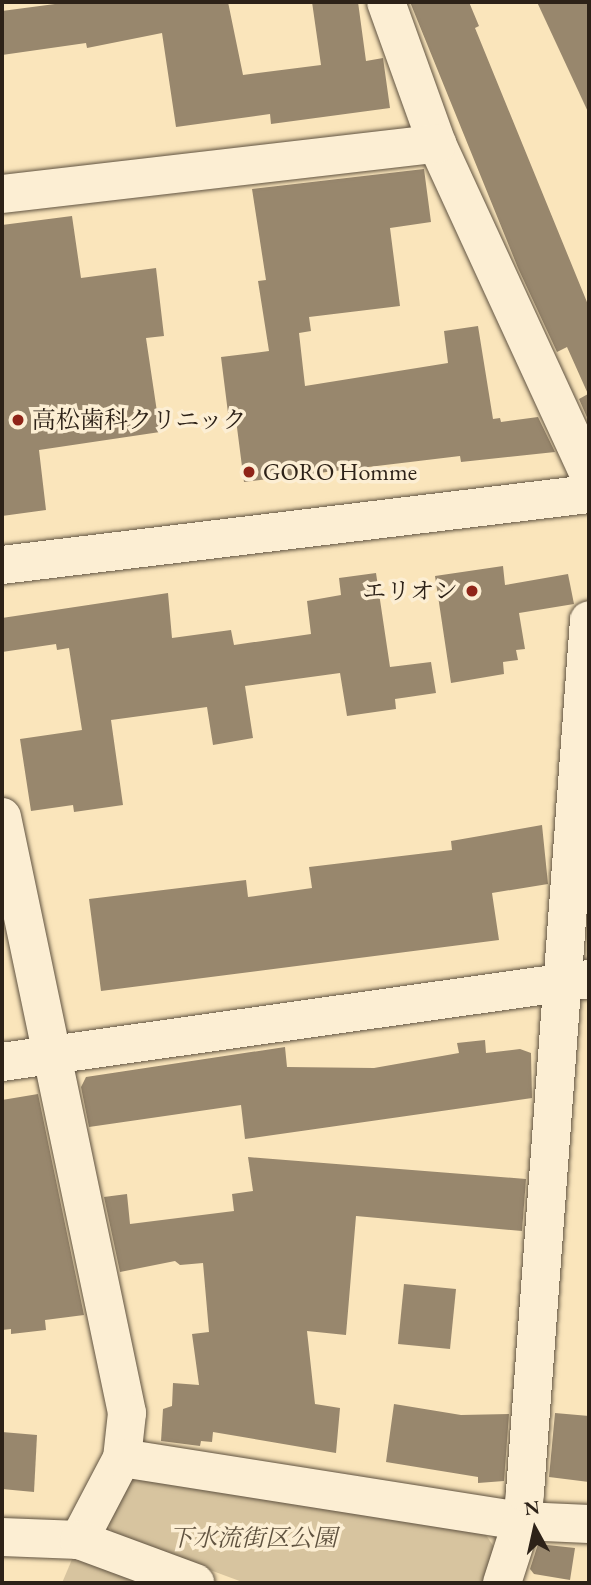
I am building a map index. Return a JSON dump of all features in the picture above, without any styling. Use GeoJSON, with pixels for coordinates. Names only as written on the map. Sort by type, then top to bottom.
{"type":"FeatureCollection","features":[{"type":"Feature","properties":{"kind":"street"},"geometry":{"type":"LineString","coordinates":[[386,2],[437,144],[589,474]]}},
{"type":"Feature","properties":{"kind":"street"},"geometry":{"type":"LineString","coordinates":[[2,194],[437,144]]}},
{"type":"Feature","properties":{"kind":"street"},"geometry":{"type":"LineString","coordinates":[[2,565],[589,494]]}},
{"type":"Feature","properties":{"kind":"street"},"geometry":{"type":"LineString","coordinates":[[502,1583],[522,1521],[577,981],[589,620]]}},
{"type":"Feature","properties":{"kind":"street"},"geometry":{"type":"LineString","coordinates":[[2,817],[127,1413],[122,1458],[79,1540]]}},
{"type":"Feature","properties":{"kind":"street"},"geometry":{"type":"LineString","coordinates":[[2,1062],[577,981]]}},
{"type":"Feature","properties":{"kind":"street"},"geometry":{"type":"LineString","coordinates":[[122,1458],[522,1521],[589,1524]]}},
{"type":"Feature","properties":{"kind":"street"},"geometry":{"type":"LineString","coordinates":[[2,1537],[79,1540],[195,1583]]}},
{"type":"Feature","properties":{"kind":"green space","name":"下水流街区公園"},"geometry":{"type":"Polygon","coordinates":[[[129,1474],[482,1529],[494,1547],[484,1583],[245,1583],[113,1534],[108,1524],[129,1474]]]}},
{"type":"Feature","properties":{"kind":"green space","name":"下水流街区公園"},"geometry":{"type":"Polygon","coordinates":[[[73,1557],[144,1583],[62,1583],[73,1557]]]}},
{"type":"Feature","properties":{"kind":"building"},"geometry":{"type":"Polygon","coordinates":[[[70,2],[228,2],[243,75],[321,65],[312,2],[358,2],[366,61],[383,58],[390,108],[271,124],[270,114],[176,127],[162,33],[87,48],[86,43],[2,55],[2,11],[70,2]]]}},
{"type":"Feature","properties":{"kind":"building"},"geometry":{"type":"Polygon","coordinates":[[[410,2],[469,2],[479,26],[475,28],[589,307],[589,422],[579,399],[588,394],[567,347],[557,352],[518,268],[410,2]]]}},
{"type":"Feature","properties":{"kind":"building"},"geometry":{"type":"Polygon","coordinates":[[[537,2],[589,2],[589,114],[537,2]]]}},
{"type":"Feature","properties":{"kind":"building"},"geometry":{"type":"Polygon","coordinates":[[[424,169],[431,222],[390,228],[400,306],[309,317],[311,331],[299,333],[305,386],[448,363],[444,331],[478,326],[493,419],[500,418],[501,422],[538,417],[555,452],[461,462],[460,456],[244,482],[235,412],[228,413],[221,357],[269,351],[258,281],[266,280],[252,189],[424,169]]]}},
{"type":"Feature","properties":{"kind":"building"},"geometry":{"type":"Polygon","coordinates":[[[72,216],[81,278],[156,268],[164,336],[146,338],[160,432],[39,450],[46,510],[2,516],[2,225],[72,216]]]}},
{"type":"Feature","properties":{"kind":"building"},"geometry":{"type":"Polygon","coordinates":[[[503,566],[505,585],[568,574],[574,604],[519,613],[525,649],[516,650],[518,660],[503,662],[504,674],[451,683],[435,576],[503,566]]]}},
{"type":"Feature","properties":{"kind":"building"},"geometry":{"type":"Polygon","coordinates":[[[376,573],[390,667],[431,662],[436,693],[395,699],[396,709],[347,716],[340,673],[245,686],[253,738],[213,745],[207,707],[111,720],[123,805],[74,812],[73,805],[31,811],[20,739],[82,730],[69,648],[57,650],[56,644],[2,652],[2,618],[168,593],[172,638],[231,630],[234,645],[311,634],[307,601],[341,595],[339,578],[376,573]]]}},
{"type":"Feature","properties":{"kind":"building"},"geometry":{"type":"Polygon","coordinates":[[[542,825],[548,884],[492,893],[499,940],[101,991],[89,899],[246,880],[248,897],[312,888],[309,867],[452,850],[451,841],[542,825]]]}},
{"type":"Feature","properties":{"kind":"building"},"geometry":{"type":"Polygon","coordinates":[[[485,1040],[486,1053],[520,1049],[531,1053],[532,1098],[245,1139],[241,1105],[89,1127],[81,1087],[86,1077],[285,1047],[287,1067],[374,1068],[459,1053],[457,1043],[485,1040]]]}},
{"type":"Feature","properties":{"kind":"building"},"geometry":{"type":"Polygon","coordinates":[[[38,1094],[84,1315],[45,1320],[46,1330],[11,1334],[11,1329],[2,1330],[2,1100],[38,1094]]]}},
{"type":"Feature","properties":{"kind":"building"},"geometry":{"type":"Polygon","coordinates":[[[248,1157],[526,1179],[522,1231],[356,1216],[346,1335],[307,1331],[315,1404],[340,1408],[336,1453],[213,1432],[212,1442],[201,1441],[200,1446],[161,1441],[163,1409],[172,1406],[173,1383],[199,1385],[192,1334],[209,1332],[203,1263],[180,1265],[175,1261],[120,1272],[104,1197],[127,1194],[130,1224],[234,1211],[232,1194],[253,1191],[248,1157]]]}},
{"type":"Feature","properties":{"kind":"building"},"geometry":{"type":"Polygon","coordinates":[[[404,1284],[456,1289],[450,1349],[398,1344],[404,1284]]]}},
{"type":"Feature","properties":{"kind":"building"},"geometry":{"type":"Polygon","coordinates":[[[394,1404],[461,1415],[509,1414],[504,1481],[478,1483],[478,1477],[386,1462],[394,1404]]]}},
{"type":"Feature","properties":{"kind":"building"},"geometry":{"type":"Polygon","coordinates":[[[555,1413],[589,1416],[589,1482],[549,1477],[555,1413]]]}},
{"type":"Feature","properties":{"kind":"building"},"geometry":{"type":"Polygon","coordinates":[[[2,1432],[37,1435],[34,1492],[2,1489],[2,1432]]]}},
{"type":"Feature","properties":{"kind":"building"},"geometry":{"type":"Polygon","coordinates":[[[538,1544],[575,1548],[570,1580],[534,1574],[530,1569],[538,1544]]]}},
{"type":"Feature","properties":{"kind":"place","name":"高松歯科クリニック"},"geometry":{"type":"Point","coordinates":[18,420]}},
{"type":"Feature","properties":{"kind":"place","name":"GORO Homme"},"geometry":{"type":"Point","coordinates":[249,472]}},
{"type":"Feature","properties":{"kind":"place","name":"エリオン"},"geometry":{"type":"Point","coordinates":[472,591]}}]}
